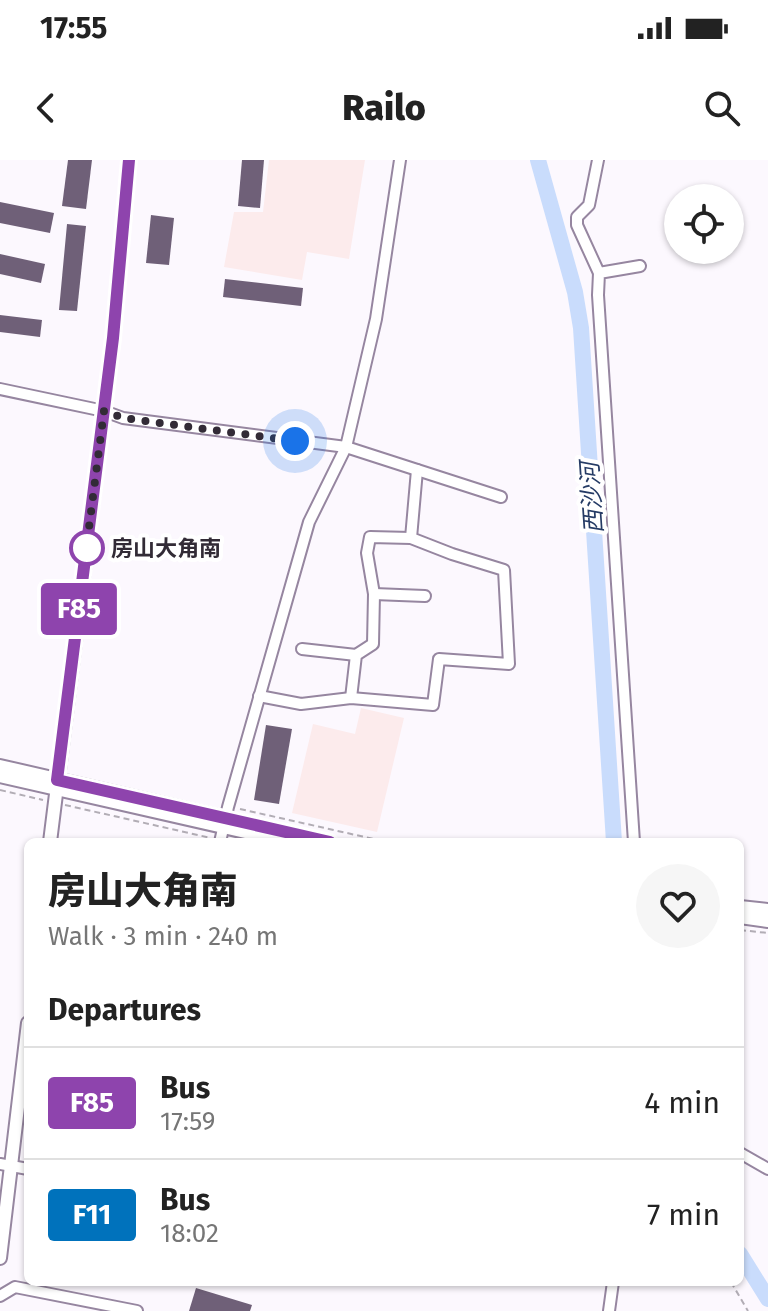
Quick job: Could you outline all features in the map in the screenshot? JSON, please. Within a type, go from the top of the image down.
[{"type":"main road","points":[[50,838],[117,307],[129,160]]},
{"type":"main road","points":[[0,766],[56,790]]},
{"type":"main road","points":[[0,776],[56,790],[309,838]]},
{"type":"main road","points":[[223,822],[276,838]]},
{"type":"main road","points":[[744,907],[768,910]]},
{"type":"main road","points":[[744,918],[768,921]]},
{"type":"main road","points":[[0,1258],[6,1165],[24,1049]]},
{"type":"street","points":[[220,838],[309,522],[346,447],[376,319],[400,160]]},
{"type":"street","points":[[598,160],[589,205],[577,217],[577,225],[599,273],[634,838]]},
{"type":"street","points":[[599,273],[640,266]]},
{"type":"street","points":[[0,389],[104,411],[123,418],[346,447],[501,497]]},
{"type":"street","points":[[411,538],[417,470]]},
{"type":"street","points":[[259,696],[301,704],[351,698],[433,705],[439,659],[509,664],[504,570],[411,538],[370,537],[367,553],[374,594],[373,644],[356,655],[302,649]]},
{"type":"street","points":[[374,594],[425,596]]},
{"type":"street","points":[[351,698],[356,655]]},
{"type":"street","points":[[744,1155],[768,1169]]},
{"type":"street","points":[[609,1311],[612,1286]]},
{"type":"street","points":[[0,1296],[15,1287],[88,1306],[137,1311]]},
{"type":"path","points":[[0,790],[56,790],[210,838]]},
{"type":"path","points":[[744,930],[768,933]]},
{"type":"path","points":[[733,1286],[748,1311]]},
{"type":"shaded area","points":[[269,160],[365,160],[349,259],[307,252],[302,280],[224,267],[234,212],[263,212]]},
{"type":"shaded area","points":[[361,708],[404,718],[377,832],[292,813],[313,724],[355,734]]},
{"type":"building","points":[[68,160],[92,160],[86,209],[62,206]]},
{"type":"building","points":[[242,160],[264,160],[260,208],[238,206]]},
{"type":"building","points":[[0,202],[54,213],[50,233],[0,223]]},
{"type":"building","points":[[151,215],[174,218],[169,265],[146,263]]},
{"type":"building","points":[[67,224],[86,226],[77,311],[59,310]]},
{"type":"building","points":[[0,254],[45,264],[41,283],[0,274]]},
{"type":"building","points":[[225,279],[303,288],[301,306],[223,297]]},
{"type":"building","points":[[0,315],[42,320],[40,337],[0,332]]},
{"type":"building","points":[[266,725],[292,729],[279,804],[254,800]]},
{"type":"building","points":[[196,1288],[252,1305],[250,1311],[189,1311]]},
{"type":"waterway","name":"西沙河","points":[[538,160],[575,292],[581,328],[614,838]]},
{"type":"waterway","name":"西沙河","points":[[744,1260],[768,1299]]},
{"type":"bus line","name":"F85","points":[[129,160],[113,338],[57,780],[312,838]]},
{"type":"place","name":"房山大角南","points":[[87,548]]},
{"type":"route","points":[[87,548],[86,551],[104,411],[123,418],[295,441]]}]
